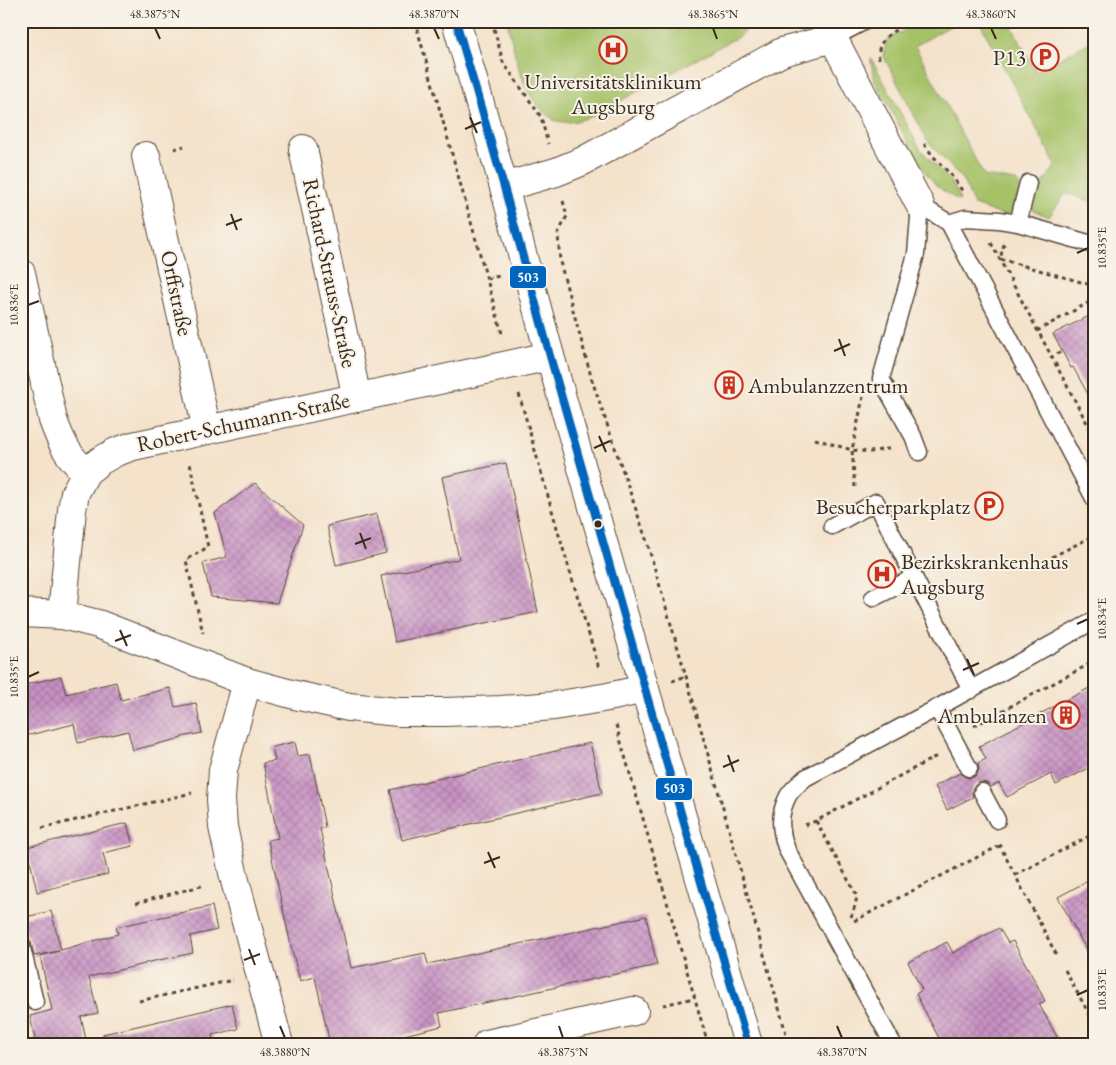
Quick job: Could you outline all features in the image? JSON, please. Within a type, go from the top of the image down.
[{"type":"street","points":[[456,21],[645,689],[748,1044]]},
{"type":"street","points":[[504,186],[556,172],[584,161],[782,52],[829,30],[920,205]]},
{"type":"street","name":"Richard-Strauss-Straße","points":[[303,149],[357,398]]},
{"type":"street","name":"Orffstraße","points":[[146,156],[195,432]]},
{"type":"street","points":[[21,273],[58,436],[76,464],[86,472]]},
{"type":"street","name":"Robert-Schumann-Straße","points":[[62,615],[75,492],[86,472],[116,452],[133,446],[195,432],[550,356]]},
{"type":"street","points":[[21,613],[62,615],[98,624],[246,682],[349,707],[398,712],[501,710],[554,706],[645,689]]},
{"type":"street","points":[[246,682],[223,770],[221,786],[223,827],[234,877],[279,1044]]},
{"type":"street","points":[[487,1044],[634,1011]]},
{"type":"lane","points":[[829,30],[866,21]]},
{"type":"lane","points":[[1014,223],[1028,184]]},
{"type":"lane","points":[[919,452],[913,436],[882,379],[916,254],[920,205],[949,223],[1095,500]]},
{"type":"lane","points":[[949,223],[965,218],[999,220],[1095,246]]},
{"type":"lane","points":[[832,526],[876,502],[971,690]]},
{"type":"lane","points":[[873,598],[913,578]]},
{"type":"lane","points":[[892,1044],[787,850],[781,833],[782,813],[789,794],[805,778],[971,690],[1095,620]]},
{"type":"lane","points":[[937,708],[969,768]]},
{"type":"lane","points":[[982,792],[997,820]]},
{"type":"lane","points":[[21,944],[35,1002]]},
{"type":"path","points":[[415,21],[559,535],[608,697],[708,1044]]},
{"type":"path","points":[[492,21],[503,62],[541,117],[567,216],[558,234],[560,262],[589,371],[647,542],[789,1044]]},
{"type":"path","points":[[1014,223],[1000,259],[1095,286]]},
{"type":"path","points":[[1037,331],[1095,299]]},
{"type":"path","points":[[195,432],[208,547],[186,560],[211,668]]},
{"type":"path","points":[[815,438],[852,450],[870,452],[896,448],[913,436]]},
{"type":"path","points":[[1052,557],[1095,535]]},
{"type":"path","points":[[781,833],[816,821],[1095,661]]},
{"type":"path","points":[[42,828],[221,786]]},
{"type":"path","points":[[849,924],[1016,838],[1006,816],[997,820]]},
{"type":"path","points":[[1015,875],[1095,833]]},
{"type":"path","points":[[1000,846],[1057,956]]},
{"type":"path","points":[[136,903],[234,877]]},
{"type":"path","points":[[1065,970],[1095,1025]]},
{"type":"path","points":[[139,1000],[260,974]]},
{"type":"green space","name":"Universitätsklinikum Augsburg","points":[[507,21],[752,21],[741,35],[591,117],[566,122],[552,119],[531,96],[520,72]]},
{"type":"green space","points":[[921,21],[959,21],[915,46],[984,176],[1016,181],[1020,186],[1020,190],[1008,215],[999,214],[974,205],[961,178],[927,140],[883,55],[887,40]]},
{"type":"green space","points":[[979,21],[1009,21],[1036,72],[1095,39],[1095,203],[1066,193],[1049,217],[1031,208],[1040,185],[1042,185],[1056,165]]},
{"type":"green space","points":[[871,58],[920,149],[950,181],[960,201],[937,186],[922,168],[875,81]]},
{"type":"building","points":[[1095,313],[1095,407],[1053,334]]},
{"type":"building","points":[[506,463],[538,612],[395,642],[381,576],[459,559],[442,477]]},
{"type":"building","points":[[255,483],[303,525],[277,603],[211,597],[203,563],[227,557],[215,513]]},
{"type":"building","points":[[377,514],[386,553],[336,565],[327,526]]},
{"type":"building","points":[[61,676],[66,694],[116,682],[121,700],[170,688],[175,707],[196,703],[202,733],[133,750],[128,731],[78,743],[74,724],[21,737],[21,686]]},
{"type":"building","name":"Ambulanzen","points":[[1095,685],[1095,765],[1056,785],[1051,774],[1007,797],[999,783],[991,787],[987,783],[978,783],[973,787],[973,797],[947,810],[935,786],[960,773],[968,778],[974,777],[979,769],[978,763],[986,759],[979,746]]},
{"type":"building","points":[[295,742],[298,756],[310,754],[325,827],[320,829],[351,968],[425,953],[428,964],[646,916],[657,965],[439,1013],[442,1026],[366,1044],[330,1044],[315,977],[300,981],[268,840],[278,838],[263,763],[275,761],[272,747]]},
{"type":"building","points":[[590,743],[602,793],[402,840],[390,790]]},
{"type":"building","points":[[127,823],[133,846],[103,853],[108,874],[37,892],[27,847]]},
{"type":"building","points":[[1095,877],[1095,966],[1058,897]]},
{"type":"building","points":[[212,906],[217,930],[190,936],[193,953],[89,977],[98,1013],[81,1017],[87,1044],[36,1044],[30,1016],[52,1010],[40,956],[59,951],[34,956],[22,918],[51,911],[61,950],[118,934],[116,927]]},
{"type":"building","points":[[999,928],[1008,943],[1013,941],[1037,985],[1045,1001],[1039,1004],[1061,1044],[942,1044],[916,994],[922,990],[908,962],[947,942],[953,953]]},
{"type":"building","points":[[232,1004],[238,1029],[212,1035],[214,1044],[104,1044],[103,1034]]},
{"type":"transit line","name":"503","points":[[456,21],[645,689],[748,1044]]},
{"type":"place","name":"Universitätsklinikum Augsburg","points":[[613,50]]},
{"type":"place","name":"P13","points":[[1045,57]]},
{"type":"place","name":"Ambulanzzentrum","points":[[729,385]]},
{"type":"place","name":"Besucherparkplatz","points":[[989,506]]},
{"type":"place","name":"Bezirkskrankenhaus Augsburg","points":[[882,574]]},
{"type":"place","name":"Ambulanzen","points":[[1066,715]]}]
